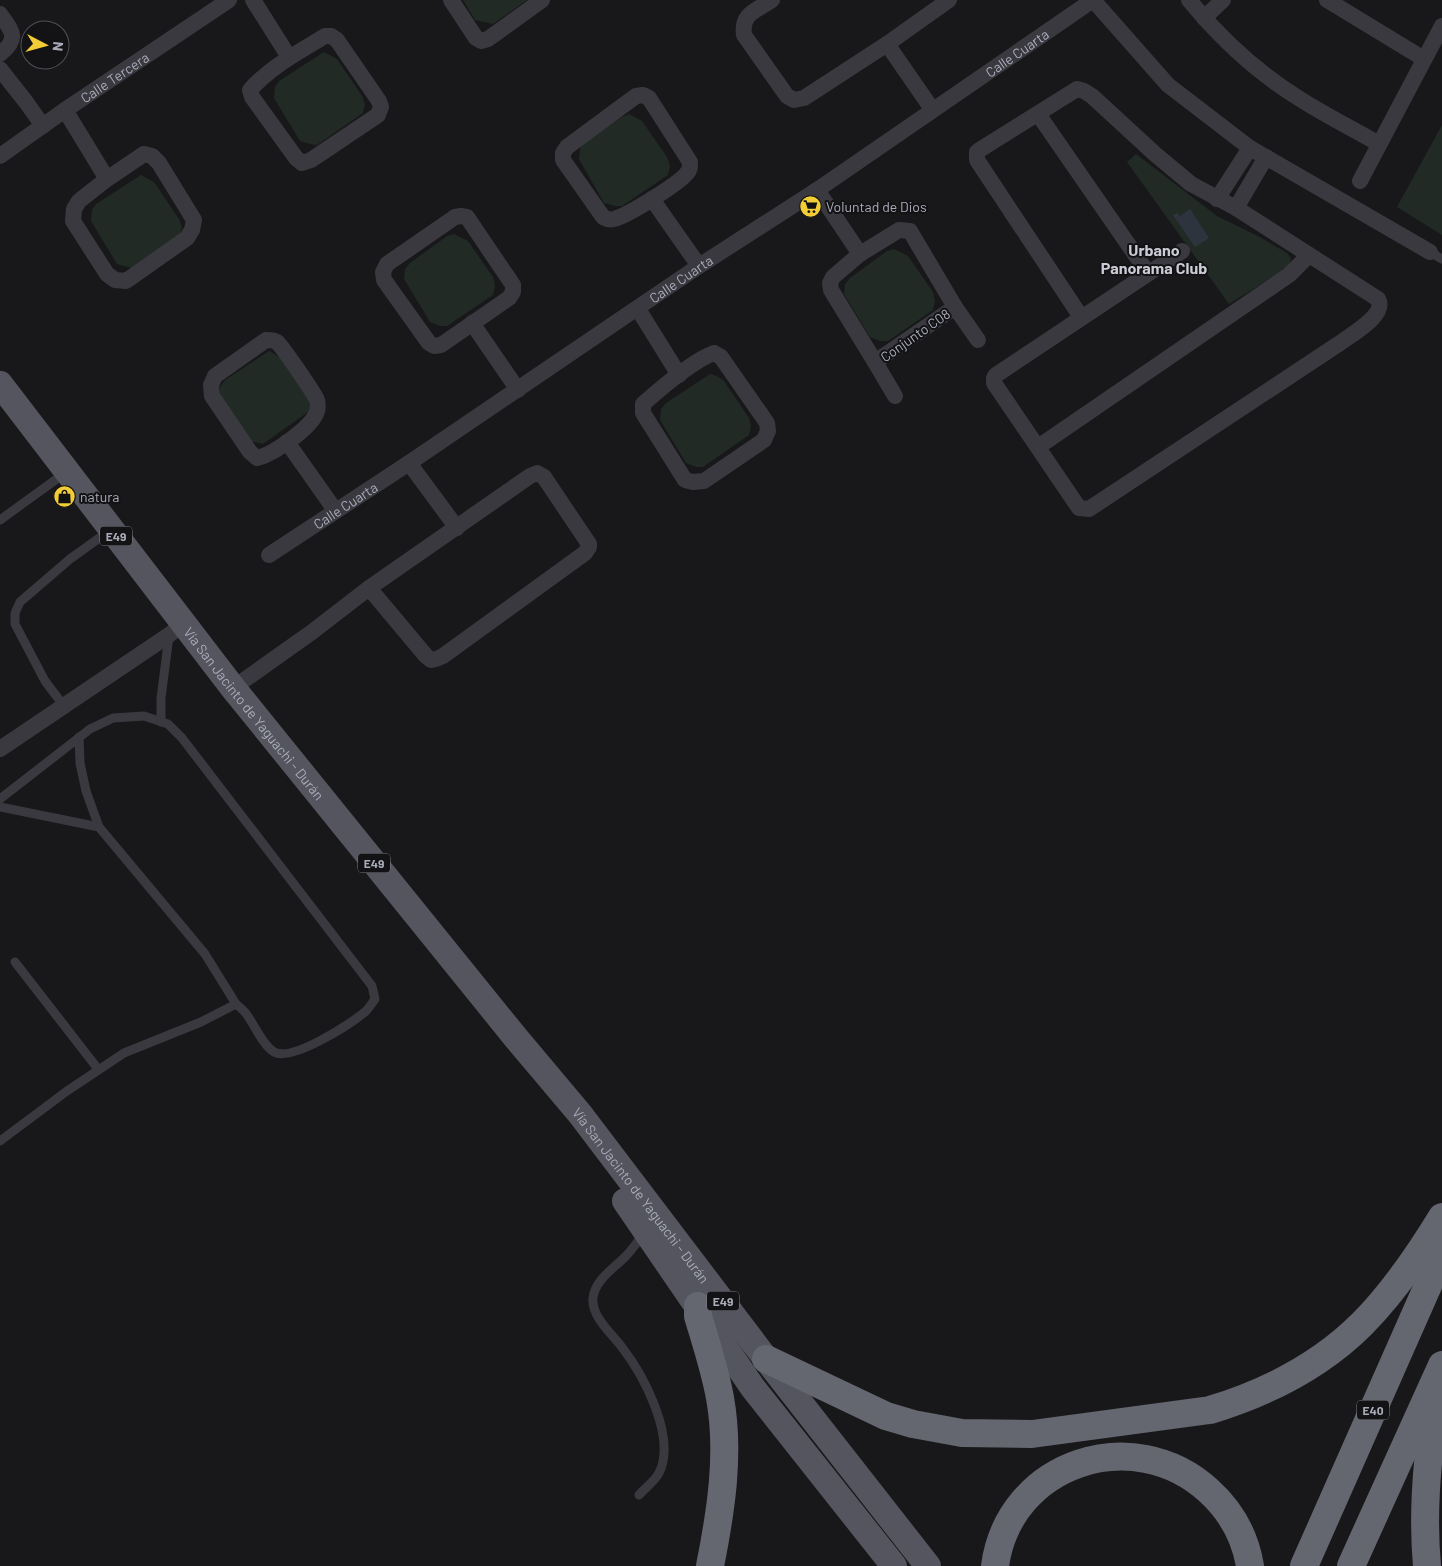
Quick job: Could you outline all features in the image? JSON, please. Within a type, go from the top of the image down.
[{"type":"highway","points":[[766,1359],[886,1416],[913,1424],[962,1433],[1032,1434],[1210,1410],[1267,1390],[1331,1351],[1362,1324],[1379,1304],[1428,1240],[1442,1218]]},
{"type":"highway","name":"E40","points":[[1304,1566],[1442,1254]]},
{"type":"highway","points":[[698,1306],[698,1316],[720,1397],[724,1432],[724,1473],[710,1566]]},
{"type":"highway","points":[[1351,1566],[1442,1365]]},
{"type":"highway","points":[[1427,1566],[1425,1513],[1428,1460],[1442,1377]]},
{"type":"highway","points":[[995,1566],[1005,1531],[1017,1510],[1031,1493],[1063,1469],[1088,1461],[1117,1456],[1164,1463],[1181,1470],[1206,1488],[1223,1504],[1236,1522],[1244,1539],[1250,1566]]},
{"type":"main road","name":"Vía San Jacinto de Yaguachi - Durán","points":[[0,384],[111,530],[176,630],[233,688],[516,1038],[580,1114],[766,1359],[928,1566]]},
{"type":"main road","name":"Vía San Jacinto de Yaguachi - Durán","points":[[516,1038],[753,1388],[894,1566]]},
{"type":"street","name":"Calle Tercera","points":[[0,156],[207,6],[229,0]]},
{"type":"street","points":[[253,0],[289,57]]},
{"type":"street","points":[[450,0],[476,38],[481,41],[488,39],[542,0]]},
{"type":"street","points":[[772,0],[746,17],[743,24],[744,35],[786,96],[794,100],[804,98],[950,0]]},
{"type":"street","points":[[1093,0],[1168,84],[1250,148],[1436,255]]},
{"type":"street","name":"Calle Cuarta","points":[[269,554],[409,464],[699,266],[816,190],[1093,0]]},
{"type":"street","points":[[1189,0],[1204,18],[1254,66],[1292,93],[1379,144]]},
{"type":"street","points":[[1204,18],[1223,0]]},
{"type":"street","points":[[1327,0],[1424,60]]},
{"type":"street","points":[[0,14],[12,30],[12,38],[10,46],[0,54]]},
{"type":"street","points":[[1360,181],[1442,26]]},
{"type":"street","points":[[325,36],[331,36],[337,40],[374,93],[380,107],[378,114],[311,160],[302,163],[296,158],[274,128],[252,97],[250,90],[289,57],[325,36]]},
{"type":"street","points":[[887,44],[932,109]]},
{"type":"street","points":[[0,69],[43,126]]},
{"type":"street","points":[[1081,317],[977,160],[977,152],[1077,89],[1084,91],[1191,184],[1236,208],[1378,299],[1380,308],[1374,317],[1340,343],[1089,509],[1079,508],[994,383],[994,378],[1081,317],[1182,251]]},
{"type":"street","points":[[643,95],[649,98],[690,162],[690,169],[686,175],[652,199],[609,220],[603,217],[563,160],[563,153],[567,147],[636,96],[643,95]]},
{"type":"street","points":[[65,110],[107,179]]},
{"type":"street","points":[[1038,114],[1148,273]]},
{"type":"street","points":[[1217,199],[1250,148]]},
{"type":"street","points":[[144,154],[152,156],[159,163],[194,220],[192,230],[187,238],[126,281],[115,280],[107,274],[73,221],[74,209],[79,201],[107,179],[144,154]]},
{"type":"street","points":[[1236,208],[1266,157]]},
{"type":"street","points":[[816,190],[860,254]]},
{"type":"street","points":[[652,199],[699,266]]},
{"type":"street","points":[[461,216],[467,217],[513,285],[513,292],[509,298],[472,323],[440,345],[434,346],[429,343],[384,280],[383,272],[387,264],[455,218],[461,216]]},
{"type":"street","name":"Conjunto C08","points":[[895,396],[831,290],[830,283],[833,277],[860,254],[899,230],[910,231],[955,307],[978,340]]},
{"type":"street","points":[[1038,447],[1289,275],[1309,255]]},
{"type":"street","name":"Conjunto C08","points":[[875,362],[955,307]]},
{"type":"street","points":[[638,308],[679,375]]},
{"type":"street","points":[[472,323],[518,390]]},
{"type":"street","points":[[266,340],[275,341],[283,349],[317,400],[317,412],[312,422],[287,442],[264,457],[257,458],[250,452],[212,396],[211,385],[215,376],[266,340]]},
{"type":"street","points":[[714,353],[721,357],[767,424],[768,431],[764,440],[704,480],[693,482],[684,480],[643,413],[643,404],[679,375],[706,356],[714,353]]},
{"type":"street","points":[[287,442],[335,510]]},
{"type":"street","points":[[409,464],[456,528]]},
{"type":"street","points":[[233,688],[312,632],[369,588],[537,473],[544,477],[587,540],[589,547],[585,553],[443,656],[431,660],[369,588]]},
{"type":"street","points":[[0,749],[176,630]]},
{"type":"lane","points":[[0,520],[67,472]]},
{"type":"lane","points":[[64,706],[45,681],[15,624],[15,613],[20,602],[70,559],[111,530]]},
{"type":"lane","points":[[161,722],[161,698],[176,630]]},
{"type":"lane","points":[[0,799],[90,728],[113,718],[144,716],[168,724],[182,738],[372,986],[374,998],[367,1010],[319,1042],[287,1054],[277,1053],[272,1050],[248,1016],[236,1004],[205,954],[100,827],[86,791],[80,763],[79,737]]},
{"type":"lane","points":[[0,807],[100,827]]},
{"type":"lane","points":[[15,962],[98,1069]]},
{"type":"lane","points":[[0,1141],[98,1069],[124,1053],[201,1022],[236,1004]]},
{"type":"lane","points":[[638,1495],[659,1473],[663,1447],[660,1420],[651,1394],[623,1349],[596,1312],[593,1300],[596,1286],[626,1256],[646,1231]]},
{"type":"shaded area","points":[[463,0],[527,0],[493,24],[475,20]]},
{"type":"shaded area","points":[[324,52],[337,59],[362,96],[365,104],[363,113],[317,145],[300,141],[274,98],[275,87],[279,81]]},
{"type":"shaded area","points":[[629,114],[642,121],[667,157],[670,166],[668,175],[622,206],[615,206],[604,203],[579,159],[580,149],[584,143]]},
{"type":"shaded area","points":[[1442,125],[1442,235],[1397,207]]},
{"type":"shaded area","points":[[1136,154],[1217,216],[1287,253],[1291,258],[1287,268],[1229,304],[1127,162]]},
{"type":"shaded area","points":[[141,175],[154,182],[179,219],[182,227],[180,236],[134,268],[117,264],[91,221],[92,210],[96,204]]},
{"type":"shaded area","points":[[1190,209],[1209,238],[1195,247],[1173,215],[1177,213],[1180,216]]},
{"type":"shaded area","points":[[454,234],[468,241],[493,277],[495,286],[493,295],[447,326],[440,326],[430,322],[404,279],[405,269],[410,263],[447,236]]},
{"type":"shaded area","points":[[894,249],[908,256],[933,292],[935,301],[933,310],[888,341],[880,341],[870,337],[844,294],[845,284],[850,278],[887,251]]},
{"type":"shaded area","points":[[269,351],[283,359],[311,404],[308,412],[263,444],[245,440],[219,397],[220,387],[225,380]]},
{"type":"shaded area","points":[[710,374],[724,381],[749,418],[751,426],[749,435],[703,467],[696,467],[686,463],[660,420],[661,409],[666,403]]},
{"type":"place","name":"Voluntad de Dios","points":[[810,206]]},
{"type":"place","name":"natura","points":[[64,496]]},
{"type":"district","name":"Urbano Panorama Club","points":[[1154,258]]}]
